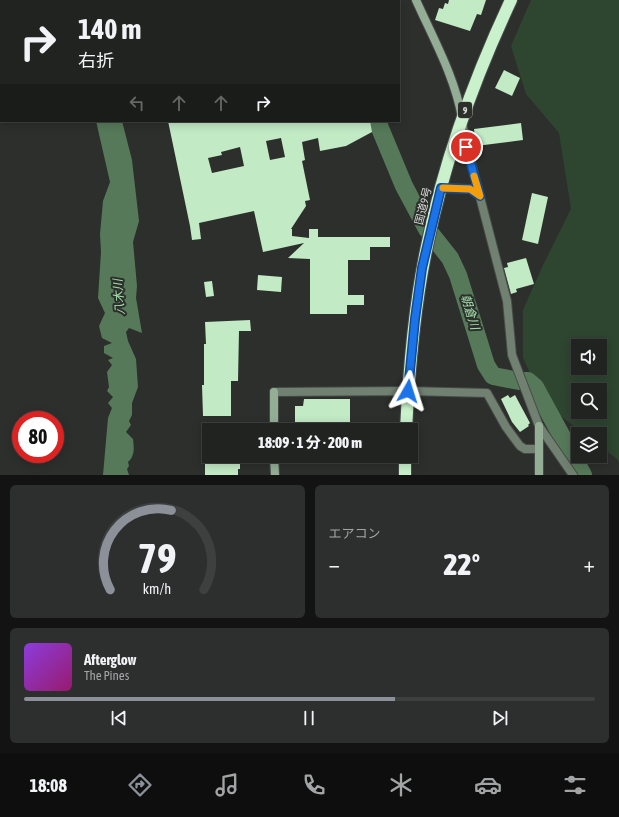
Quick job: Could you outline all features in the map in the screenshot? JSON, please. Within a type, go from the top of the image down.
[{"type":"highway","name":"国道9号","points":[[406,423],[415,319],[427,245],[432,224],[441,188],[462,119],[484,60],[511,0]]},
{"type":"highway","points":[[405,463],[405,475]]},
{"type":"street","points":[[416,0],[450,75],[458,100],[466,147],[507,301],[512,355],[539,426],[573,475]]},
{"type":"street","points":[[441,188],[470,189],[480,196]]},
{"type":"street","points":[[274,423],[274,392],[408,391],[487,393],[506,427],[520,446],[525,449],[539,449]]},
{"type":"street","points":[[539,426],[539,475]]},
{"type":"street","points":[[274,463],[275,475]]},
{"type":"shaded area","points":[[531,0],[619,0],[619,463],[617,459],[607,451],[607,427],[575,427],[544,403],[523,358],[523,310],[543,265],[571,209],[559,133],[526,94],[511,46]]},
{"type":"water","name":"八木川","points":[[96,122],[122,122],[132,160],[139,221],[133,242],[137,286],[136,298],[142,333],[129,328],[126,332],[128,341],[136,359],[138,387],[132,403],[132,415],[129,421],[131,425],[126,432],[133,439],[134,445],[133,454],[128,462],[129,466],[127,469],[129,475],[103,475],[108,418],[112,408],[108,403],[113,397],[107,391],[109,387],[107,372],[112,365],[108,360],[113,358],[104,353],[104,346],[112,343],[102,338],[99,326],[105,313],[98,298],[101,252],[100,234],[103,201],[110,182]]},
{"type":"building","points":[[449,0],[486,0],[481,15],[477,14],[470,31],[435,20],[439,8],[443,9],[445,3],[448,4]]},
{"type":"building","points":[[504,70],[520,78],[512,96],[495,88]]},
{"type":"building","points":[[168,122],[370,122],[372,132],[346,146],[320,151],[318,138],[302,142],[305,160],[302,161],[310,200],[305,201],[306,206],[291,229],[292,236],[309,238],[309,229],[318,229],[318,237],[390,237],[390,247],[370,247],[370,260],[348,260],[348,295],[364,295],[364,305],[347,305],[347,314],[310,314],[310,259],[288,258],[304,243],[263,252],[254,211],[199,223],[201,239],[192,240]],"holes":[[[281,138],[285,157],[270,160],[266,141]],[[240,147],[244,166],[212,173],[208,158],[222,155],[221,152]]]},
{"type":"building","points":[[521,123],[523,140],[476,146],[474,129]]},
{"type":"building","points":[[532,193],[548,197],[538,244],[522,240]]},
{"type":"building","points":[[526,258],[534,284],[516,289],[517,292],[511,294],[504,268],[508,267],[507,263]]},
{"type":"building","points":[[258,275],[282,277],[281,292],[257,290]]},
{"type":"building","points":[[212,281],[214,296],[206,297],[204,282]]},
{"type":"building","points":[[250,320],[251,331],[239,331],[238,381],[231,381],[231,416],[203,416],[202,385],[204,385],[204,344],[206,344],[205,322]]},
{"type":"building","points":[[508,395],[510,398],[515,395],[530,423],[528,425],[529,426],[520,432],[512,422],[501,399]]},
{"type":"building","points":[[304,399],[350,399],[350,423],[295,423],[295,406],[303,406]]},
{"type":"building","points":[[205,463],[240,463],[238,475],[205,475]]},
{"type":"waterway","name":"朝倉川","points":[[377,122],[404,186],[427,229],[450,258],[458,275],[486,365],[493,376],[519,381],[528,381],[535,387],[583,475]]},
{"type":"slow traffic","points":[[443,188],[470,189],[480,196],[474,176]]},
{"type":"route","points":[[408,391],[422,268],[441,188],[470,189],[480,196],[466,147]]}]
